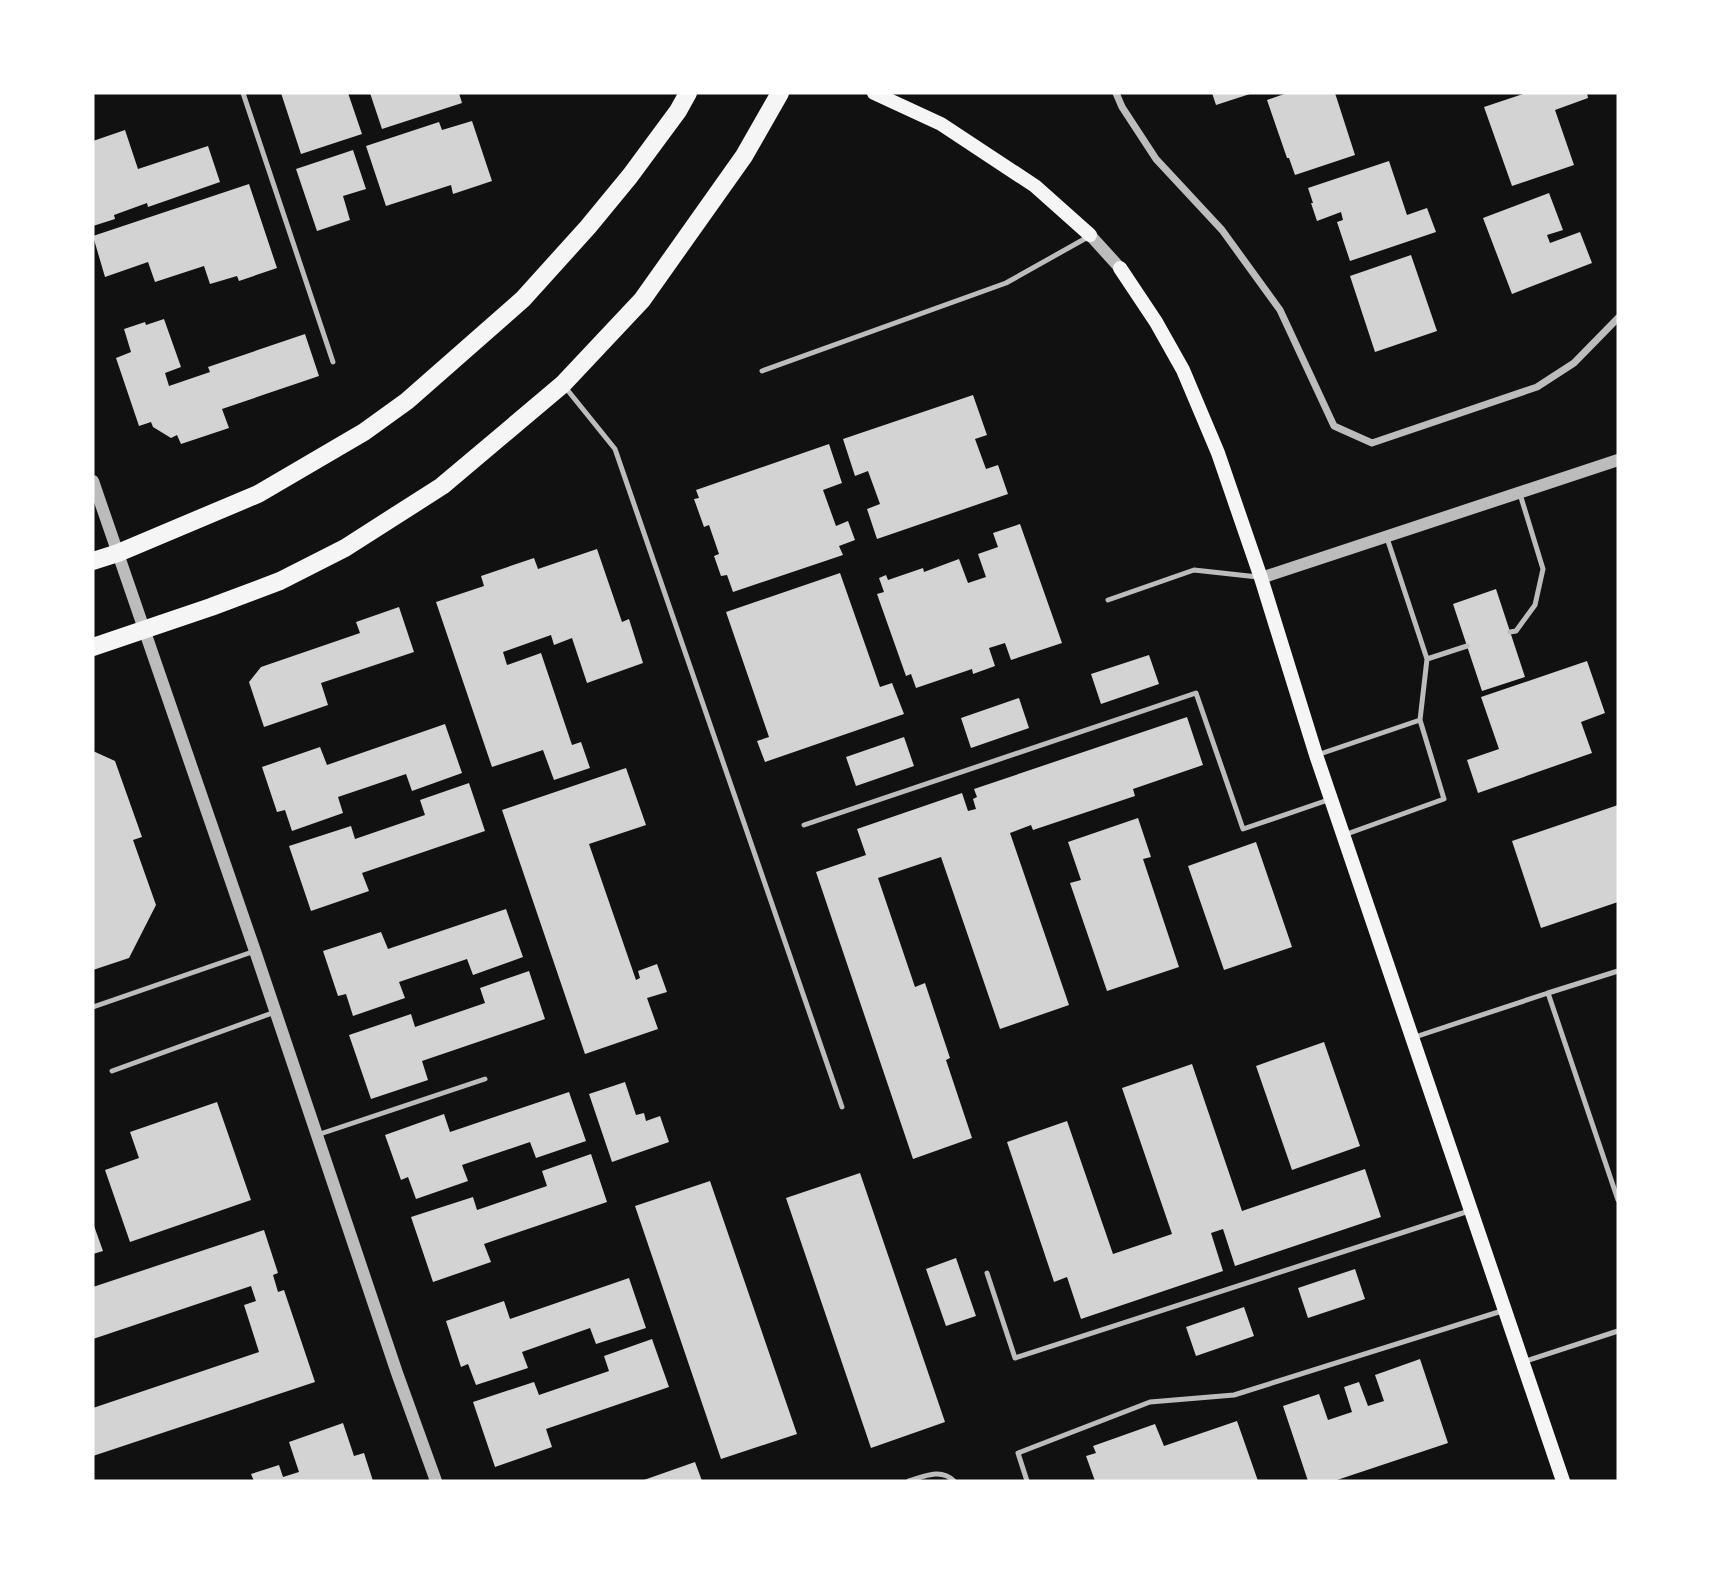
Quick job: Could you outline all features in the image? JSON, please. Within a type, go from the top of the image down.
[{"type":"main road","points":[[93,561],[258,494],[364,432],[407,401],[523,299],[630,176],[678,111],[688,93]]},
{"type":"main road","points":[[93,647],[280,581],[345,548],[442,486],[563,384],[642,300],[744,156],[780,93]]},
{"type":"main road","points":[[874,93],[941,124],[1035,186],[1090,235]]},
{"type":"main road","points":[[1120,268],[1156,322],[1183,370],[1218,453],[1261,578],[1316,755],[1563,1481]]},
{"type":"street","points":[[1116,93],[1122,107],[1156,159],[1222,230],[1280,310],[1334,425],[1372,443],[1537,387],[1574,363],[1618,318]]},
{"type":"street","points":[[1090,235],[1120,268]]},
{"type":"street","points":[[1261,578],[1618,460]]},
{"type":"street","points":[[93,481],[436,1481]]},
{"type":"lane","points":[[243,93],[332,362]]},
{"type":"lane","points":[[762,371],[1006,283],[1090,235]]},
{"type":"lane","points":[[563,384],[615,449],[842,1107]]},
{"type":"lane","points":[[1510,632],[1516,631],[1535,605],[1543,569],[1520,494]]},
{"type":"lane","points":[[1344,835],[1444,799],[1420,720],[1427,659],[1387,538]]},
{"type":"lane","points":[[1108,600],[1194,570],[1261,578]]},
{"type":"lane","points":[[1427,659],[1467,646]]},
{"type":"lane","points":[[804,825],[1196,693],[1243,829],[1331,799]]},
{"type":"lane","points":[[1316,755],[1420,720]]},
{"type":"lane","points":[[93,1006],[255,951]]},
{"type":"lane","points":[[1412,1038],[1618,971]]},
{"type":"lane","points":[[1548,993],[1618,1200]]},
{"type":"lane","points":[[112,1071],[275,1012]]},
{"type":"lane","points":[[317,1135],[485,1079]]},
{"type":"lane","points":[[987,1273],[1014,1358],[1472,1210]]},
{"type":"lane","points":[[1027,1481],[1018,1453],[1150,1402],[1234,1395],[1504,1310]]},
{"type":"lane","points":[[1523,1362],[1618,1331]]},
{"type":"lane","points":[[909,1481],[934,1473],[948,1475],[954,1481]]},
{"type":"building","points":[[281,93],[348,93],[362,134],[301,154]]},
{"type":"building","points":[[370,93],[459,93],[462,103],[382,129]]},
{"type":"building","points":[[1212,93],[1253,93],[1216,105]]},
{"type":"building","points":[[1287,93],[1335,93],[1355,155],[1295,175],[1267,100]]},
{"type":"building","points":[[1526,93],[1587,93],[1588,98],[1555,110],[1574,165],[1512,186],[1484,107]]},
{"type":"building","points":[[472,121],[492,181],[453,194],[451,185],[386,206],[366,146],[439,122],[442,130]]},
{"type":"building","points":[[125,130],[138,169],[208,146],[220,182],[148,207],[147,203],[114,215],[115,219],[93,226],[93,141]]},
{"type":"building","points":[[353,150],[366,189],[343,196],[350,220],[317,231],[296,169]]},
{"type":"building","points":[[1389,161],[1407,215],[1427,208],[1436,232],[1350,261],[1337,222],[1343,220],[1341,212],[1317,221],[1308,188]]},
{"type":"building","points":[[249,184],[277,268],[239,281],[237,276],[210,284],[204,266],[155,282],[148,262],[105,277],[93,236]]},
{"type":"building","points":[[1549,193],[1563,230],[1547,235],[1550,243],[1580,232],[1592,263],[1512,294],[1483,218]]},
{"type":"building","points":[[1411,255],[1437,331],[1375,352],[1350,276]]},
{"type":"building","points":[[164,319],[181,367],[165,373],[169,386],[210,372],[208,367],[305,334],[319,376],[222,409],[229,428],[181,444],[177,435],[171,438],[153,427],[151,422],[139,426],[116,358],[131,352],[124,329]]},
{"type":"building","points":[[973,395],[987,435],[975,439],[986,469],[998,465],[1008,494],[877,539],[867,509],[880,504],[868,471],[855,476],[843,439]]},
{"type":"building","points":[[829,444],[842,483],[823,490],[836,526],[848,521],[855,540],[839,546],[843,555],[733,592],[727,575],[721,576],[714,556],[719,554],[709,525],[704,527],[694,499],[699,498],[696,490]]},
{"type":"building","points":[[1020,524],[1062,643],[1011,660],[1005,643],[989,648],[995,666],[973,674],[972,669],[916,688],[911,674],[906,676],[877,594],[884,592],[879,578],[886,575],[888,580],[923,568],[924,572],[959,559],[968,583],[986,577],[978,554],[998,547],[993,533]]},
{"type":"building","points":[[597,549],[622,622],[629,619],[643,663],[587,683],[572,638],[554,645],[551,635],[503,652],[507,665],[541,653],[572,745],[581,742],[590,768],[554,780],[543,750],[492,767],[436,602],[484,586],[481,576],[534,558],[538,569]]},
{"type":"building","points":[[840,573],[880,687],[892,683],[904,714],[765,762],[757,741],[769,737],[726,612]]},
{"type":"building","points":[[1496,589],[1525,677],[1482,691],[1453,604]]},
{"type":"building","points":[[399,607],[414,652],[321,683],[328,705],[264,727],[249,682],[261,667],[360,633],[356,622]]},
{"type":"building","points":[[1149,655],[1159,684],[1101,704],[1091,674]]},
{"type":"building","points":[[1587,661],[1605,713],[1581,722],[1592,753],[1478,793],[1467,760],[1499,749],[1481,697]]},
{"type":"building","points":[[1019,698],[1029,728],[971,748],[961,718]]},
{"type":"building","points":[[1187,717],[1203,765],[1133,789],[1135,796],[1033,830],[1031,825],[1010,833],[1069,1005],[1000,1029],[941,857],[878,878],[915,987],[925,983],[950,1058],[946,1060],[972,1138],[913,1159],[816,872],[866,855],[857,829],[962,793],[968,811],[976,809],[973,799],[977,797],[974,789]]},
{"type":"building","points":[[445,724],[462,773],[412,791],[406,774],[338,797],[343,813],[292,831],[285,810],[277,812],[262,767],[320,747],[327,765]]},
{"type":"building","points":[[904,737],[914,766],[856,786],[846,757]]},
{"type":"building","points":[[93,751],[115,761],[142,837],[133,840],[156,905],[129,958],[93,970]]},
{"type":"building","points":[[626,768],[646,825],[589,844],[636,980],[640,978],[638,971],[657,964],[667,992],[647,998],[658,1029],[585,1054],[502,810]]},
{"type":"building","points":[[469,783],[485,831],[362,873],[369,891],[311,911],[289,846],[351,826],[355,839],[425,815],[420,800]]},
{"type":"building","points":[[1618,805],[1618,902],[1541,928],[1512,841]]},
{"type":"building","points":[[1138,818],[1151,857],[1143,859],[1179,967],[1107,991],[1070,883],[1081,880],[1068,842]]},
{"type":"building","points":[[1256,842],[1292,947],[1224,970],[1188,866]]},
{"type":"building","points":[[506,909],[523,957],[473,975],[467,959],[399,982],[405,998],[353,1016],[346,994],[338,996],[323,951],[381,932],[388,949]]},
{"type":"building","points":[[529,971],[545,1019],[422,1061],[428,1080],[371,1099],[349,1035],[411,1014],[415,1027],[485,1003],[480,988]]},
{"type":"building","points":[[1324,1042],[1360,1146],[1292,1170],[1256,1066]]},
{"type":"building","points":[[1192,1064],[1242,1211],[1365,1169],[1381,1217],[1235,1266],[1223,1229],[1211,1233],[1223,1271],[1081,1319],[1067,1277],[1054,1282],[1007,1142],[1067,1121],[1113,1254],[1172,1234],[1122,1088]]},
{"type":"building","points":[[625,1082],[636,1115],[644,1113],[646,1121],[660,1116],[669,1142],[612,1162],[589,1094]]},
{"type":"building","points":[[569,1092],[586,1141],[536,1158],[530,1142],[462,1165],[468,1181],[416,1199],[408,1177],[401,1180],[385,1135],[444,1114],[450,1132]]},
{"type":"building","points":[[217,1102],[251,1200],[130,1242],[105,1170],[139,1158],[130,1132]]},
{"type":"building","points":[[591,1154],[607,1202],[484,1244],[491,1262],[433,1282],[411,1217],[473,1197],[477,1210],[547,1186],[542,1171]]},
{"type":"building","points":[[860,1173],[945,1422],[871,1448],[786,1198]]},
{"type":"building","points":[[710,1181],[797,1434],[721,1459],[635,1206]]},
{"type":"building","points":[[93,1223],[103,1251],[93,1254]]},
{"type":"building","points":[[264,1230],[278,1273],[273,1275],[278,1292],[284,1290],[315,1382],[93,1456],[93,1408],[259,1352],[244,1305],[256,1301],[251,1286],[93,1339],[93,1287]]},
{"type":"building","points":[[956,1258],[976,1316],[946,1326],[926,1269]]},
{"type":"building","points":[[1355,1269],[1365,1299],[1308,1318],[1298,1288]]},
{"type":"building","points":[[629,1278],[646,1328],[596,1344],[590,1328],[522,1352],[528,1368],[476,1385],[468,1364],[461,1367],[446,1321],[504,1301],[510,1319]]},
{"type":"building","points":[[1244,1307],[1254,1336],[1196,1356],[1186,1327]]},
{"type":"building","points":[[652,1339],[669,1387],[546,1429],[552,1447],[495,1467],[473,1402],[534,1382],[539,1395],[609,1371],[604,1356]]},
{"type":"building","points":[[1420,1359],[1448,1443],[1334,1481],[1308,1481],[1283,1406],[1319,1394],[1328,1420],[1352,1412],[1344,1387],[1359,1382],[1368,1406],[1384,1401],[1375,1375]]},
{"type":"building","points":[[1237,1421],[1258,1481],[1095,1481],[1086,1456],[1096,1453],[1093,1446],[1155,1424],[1164,1446]]},
{"type":"building","points":[[343,1423],[354,1456],[364,1453],[373,1481],[254,1481],[251,1474],[279,1465],[283,1477],[299,1472],[289,1442]]},
{"type":"building","points":[[695,1462],[702,1481],[641,1481]]}]
